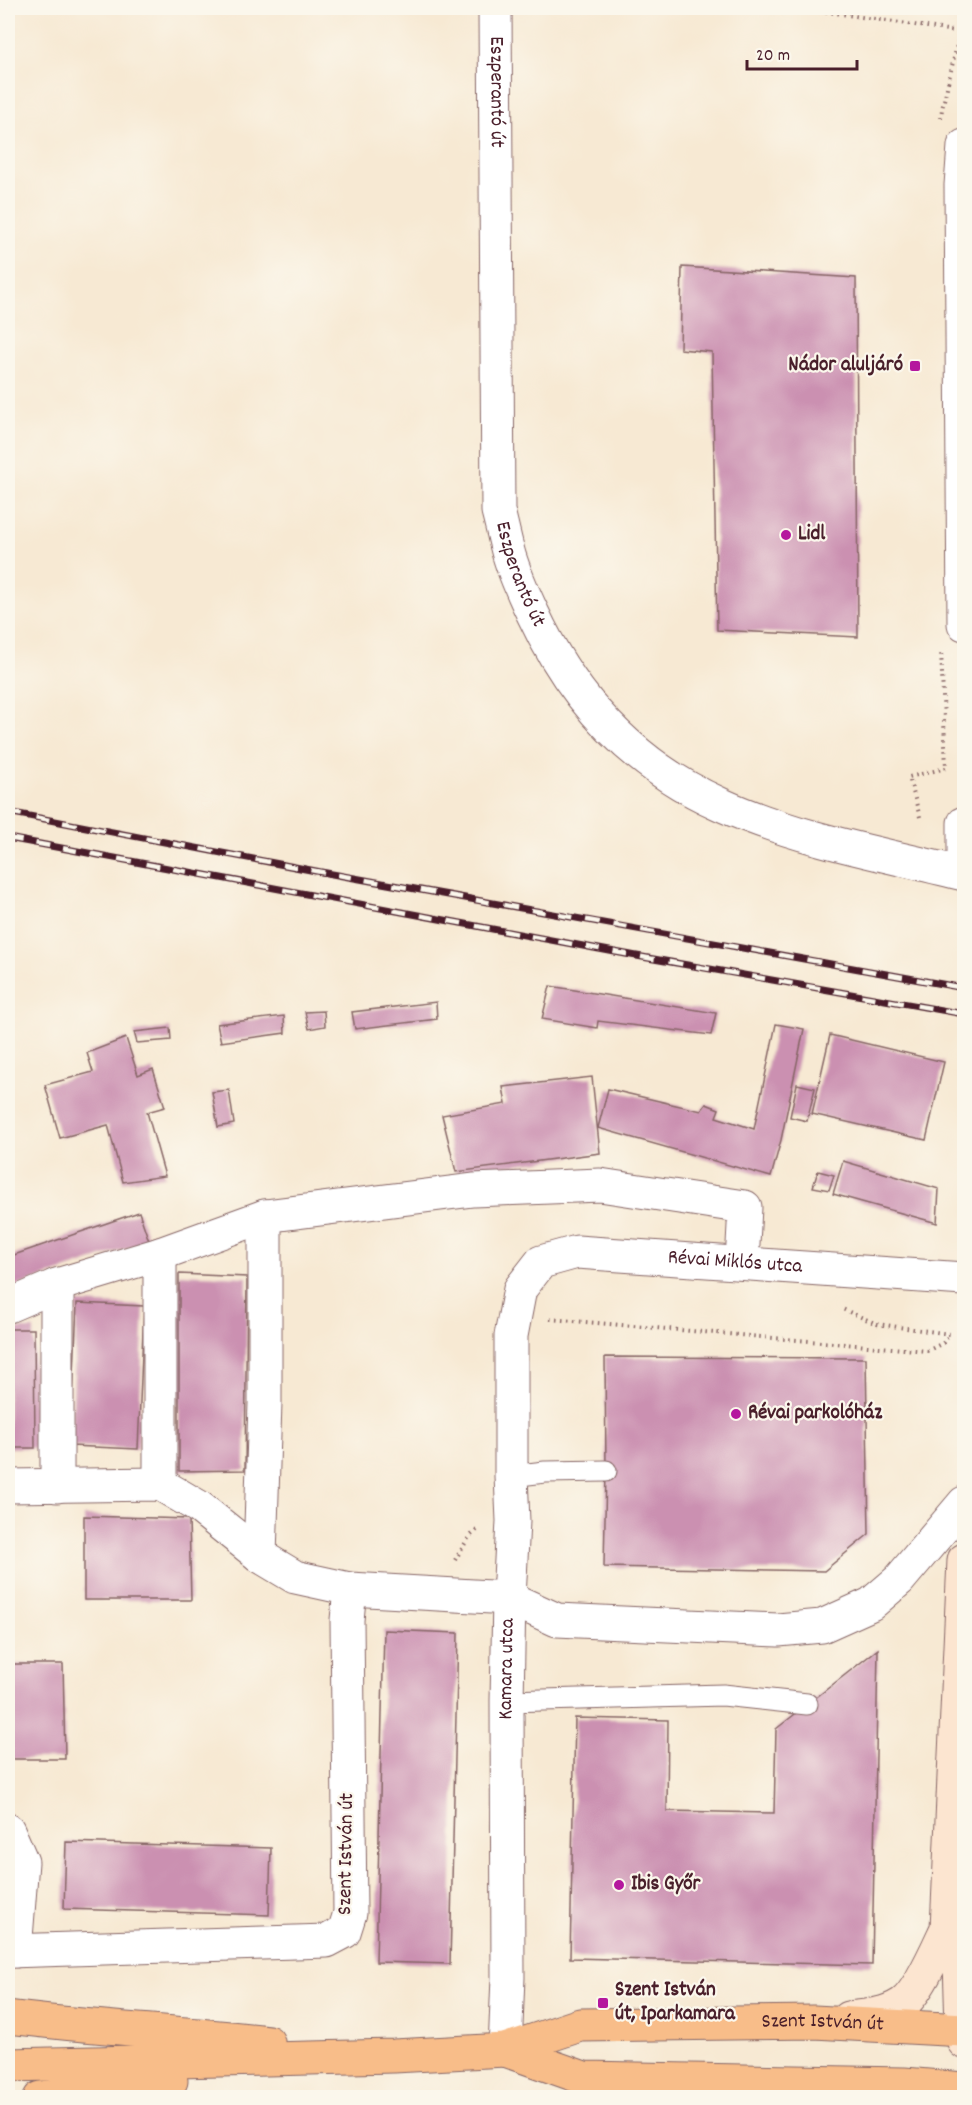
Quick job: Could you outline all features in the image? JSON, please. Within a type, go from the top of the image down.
[{"type":"main road","points":[[8,2018],[72,2025],[194,2033],[394,2056]]},
{"type":"main road","name":"Szent István út","points":[[8,2065],[394,2056],[506,2050],[580,2025],[814,2022],[964,2034]]},
{"type":"main road","name":"Szent István út","points":[[506,2050],[584,2079],[904,2084],[964,2089]]},
{"type":"main road","points":[[40,2097],[394,2056]]},
{"type":"main road","points":[[904,2084],[950,2075],[964,2069]]},
{"type":"street","name":"Eszperantó út","points":[[495,8],[498,511],[509,556],[524,596],[547,644],[569,680],[596,714],[625,744],[685,787],[720,804],[805,835],[964,874]]},
{"type":"street","points":[[964,146],[961,185],[964,624]]},
{"type":"street","points":[[964,823],[964,861]]},
{"type":"street","points":[[8,1306],[57,1285],[160,1254],[265,1216],[473,1190],[600,1185],[745,1207],[742,1263]]},
{"type":"street","points":[[260,1557],[265,1403],[265,1216]]},
{"type":"street","name":"Révai Miklós utca","points":[[520,1289],[541,1262],[577,1252],[964,1279]]},
{"type":"street","points":[[160,1254],[160,1484]]},
{"type":"street","points":[[57,1285],[57,1486]]},
{"type":"street","name":"Kamara utca","points":[[506,2050],[507,1701],[513,1521],[511,1336],[520,1289]]},
{"type":"street","points":[[8,1486],[160,1484],[199,1507],[260,1557],[295,1577],[350,1589],[509,1598],[557,1620],[778,1630],[822,1626],[871,1604],[899,1580],[964,1503]]},
{"type":"street","points":[[964,1560],[947,1928],[960,1960],[964,2034]]},
{"type":"street","name":"Szent István út","points":[[8,1830],[22,1862],[11,1951],[327,1941],[344,1932],[350,1913],[347,1620],[350,1589]]},
{"type":"street","points":[[814,2022],[879,2015],[903,2004],[913,1993],[947,1928]]},
{"type":"lane","points":[[511,1476],[545,1472],[606,1471]]},
{"type":"lane","points":[[507,1701],[723,1695],[807,1704]]},
{"type":"path","points":[[802,8],[960,32]]},
{"type":"path","points":[[921,817],[909,777],[946,768]]},
{"type":"path","points":[[550,1319],[927,1351],[943,1343],[950,1334],[877,1324],[839,1307]]},
{"type":"building","name":"Lidl","points":[[682,267],[856,278],[858,637],[717,630],[712,352],[680,349]]},
{"type":"building","points":[[550,986],[716,1013],[711,1035],[598,1021],[597,1028],[542,1019]]},
{"type":"building","points":[[436,1002],[437,1019],[355,1029],[352,1012]]},
{"type":"building","points":[[324,1011],[325,1026],[309,1029],[305,1012]]},
{"type":"building","points":[[284,1016],[285,1033],[221,1042],[217,1024]]},
{"type":"building","points":[[776,1024],[804,1029],[771,1177],[598,1128],[608,1089],[701,1111],[706,1104],[719,1109],[716,1117],[754,1129]]},
{"type":"building","points":[[170,1028],[171,1040],[137,1043],[134,1032]]},
{"type":"building","points":[[830,1035],[944,1062],[926,1140],[812,1114]]},
{"type":"building","points":[[126,1038],[138,1075],[153,1069],[165,1107],[147,1112],[165,1176],[123,1182],[108,1125],[60,1138],[45,1085],[93,1072],[87,1053]]},
{"type":"building","points":[[592,1077],[600,1153],[456,1172],[442,1115],[506,1104],[503,1087]]},
{"type":"building","points":[[797,1084],[815,1088],[807,1121],[790,1117]]},
{"type":"building","points":[[229,1090],[234,1124],[218,1127],[212,1092]]},
{"type":"building","points":[[843,1161],[939,1189],[937,1223],[833,1194]]},
{"type":"building","points":[[818,1171],[834,1175],[829,1190],[813,1187]]},
{"type":"building","points":[[139,1212],[149,1241],[8,1289],[8,1257]]},
{"type":"building","points":[[179,1274],[247,1277],[245,1470],[179,1471]]},
{"type":"building","points":[[77,1303],[144,1306],[138,1449],[71,1446]]},
{"type":"building","points":[[8,1329],[34,1329],[35,1448],[8,1448]]},
{"type":"building","name":"Révai parkolóház","points":[[605,1357],[866,1358],[869,1534],[824,1571],[604,1567]]},
{"type":"building","points":[[84,1516],[189,1519],[191,1600],[84,1600]]},
{"type":"building","points":[[384,1630],[458,1633],[450,1964],[376,1962]]},
{"type":"building","points":[[878,1649],[872,1965],[570,1958],[575,1718],[668,1720],[667,1811],[774,1813],[776,1729]]},
{"type":"building","points":[[8,1664],[63,1664],[65,1759],[8,1759]]},
{"type":"building","points":[[66,1842],[271,1848],[269,1915],[64,1909]]},
{"type":"railway","points":[[8,812],[321,872],[964,988]]},
{"type":"railway","points":[[8,838],[631,955],[964,1014]]},
{"type":"place","name":"Nádor aluljáró","points":[[915,366]]},
{"type":"place","name":"Lidl","points":[[786,535]]},
{"type":"place","name":"Révai parkolóház","points":[[736,1414]]},
{"type":"place","name":"Ibis Győr","points":[[619,1885]]},
{"type":"place","name":"Szent István út, Iparkamara","points":[[603,2003]]}]
